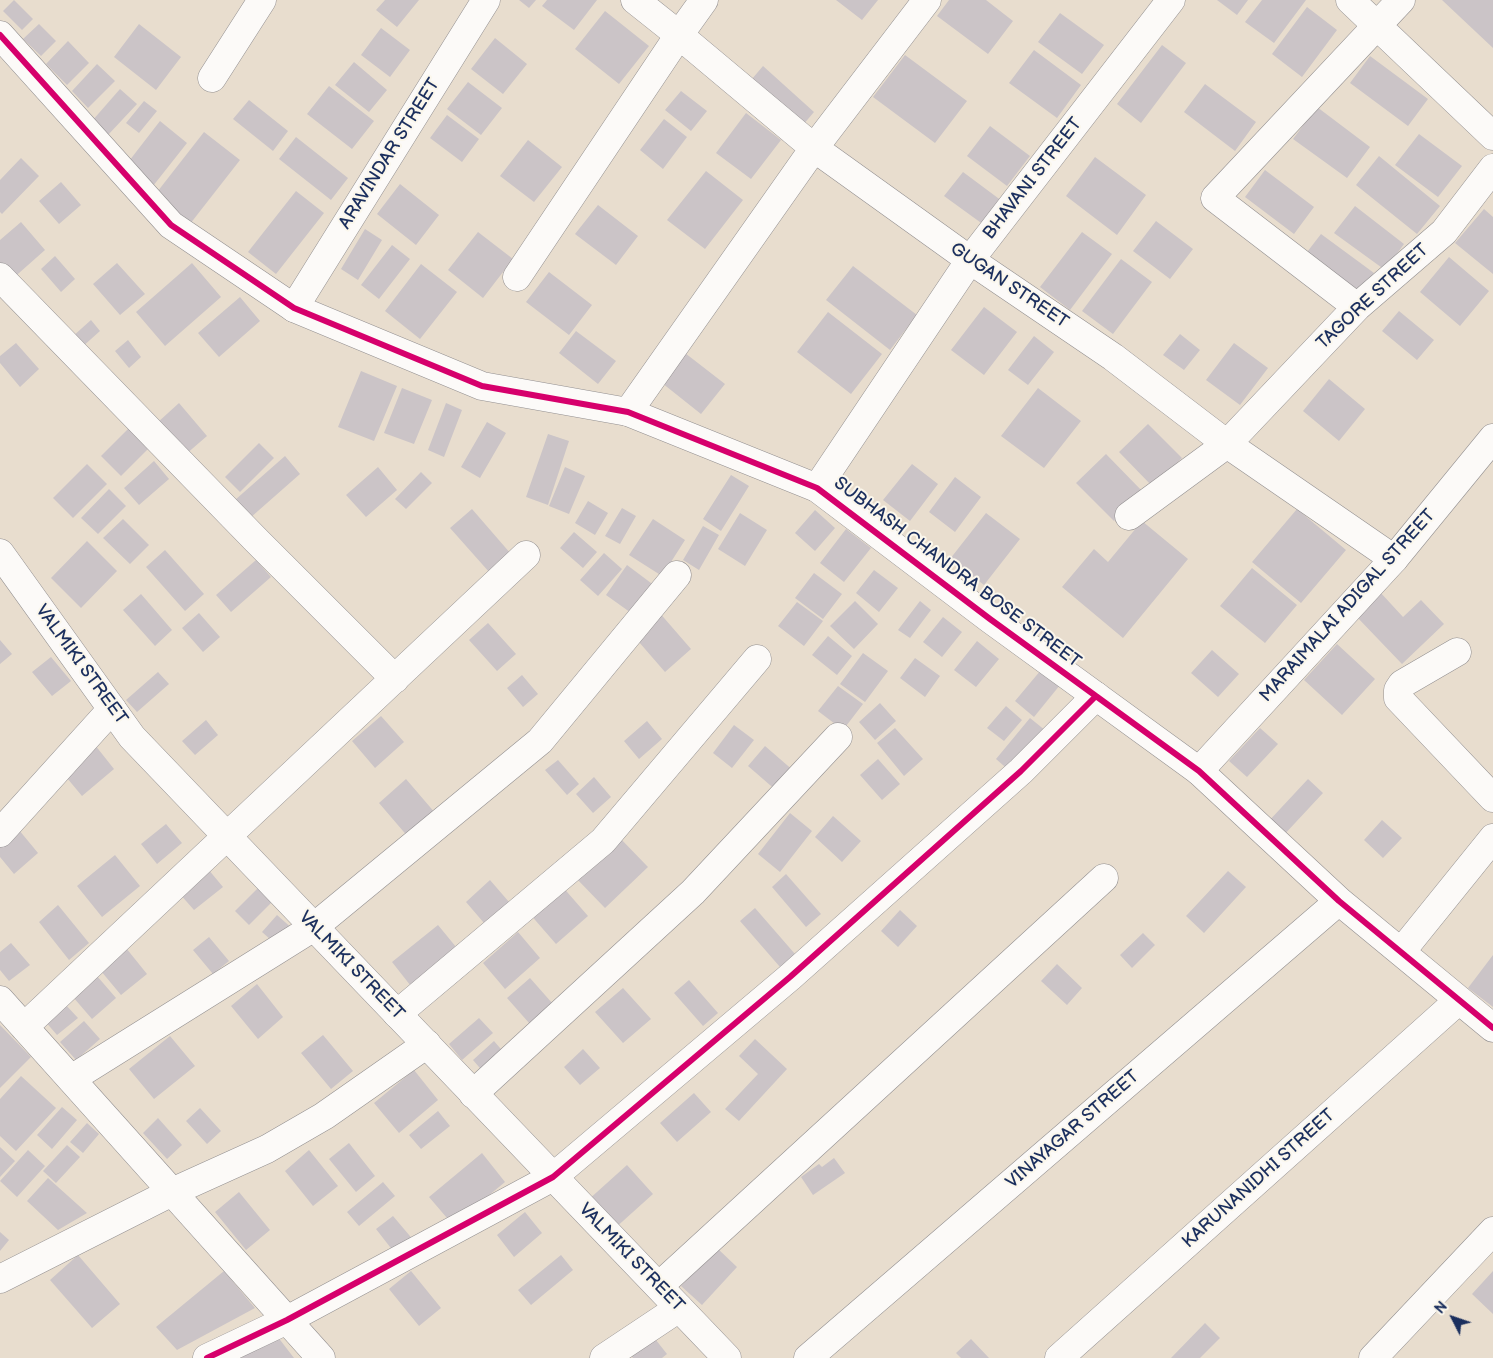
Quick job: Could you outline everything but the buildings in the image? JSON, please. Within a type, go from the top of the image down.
[{"type":"street","points":[[212,78],[262,0]]},
{"type":"street","name":"ARAVINDAR STREET","points":[[294,308],[486,0]]},
{"type":"street","name":"GUGAN STREET","points":[[635,0],[814,148],[970,260],[1114,357],[1227,444],[1394,558]]},
{"type":"street","points":[[517,277],[704,0]]},
{"type":"street","points":[[628,412],[814,148],[927,0]]},
{"type":"street","name":"BHAVANI STREET","points":[[817,488],[970,260],[1171,0]]},
{"type":"street","points":[[1350,0],[1493,136]]},
{"type":"street","points":[[1357,307],[1215,198],[1401,0]]},
{"type":"street","name":"SUBHASH CHANDRA BOSE STREET","points":[[0,35],[171,225],[294,308],[482,386],[628,412],[817,488],[990,619],[1198,771],[1339,901],[1493,1028]]},
{"type":"street","name":"TAGORE STREET","points":[[1129,516],[1227,444],[1357,307],[1444,232],[1493,168]]},
{"type":"street","points":[[0,277],[256,540],[395,679]]},
{"type":"street","name":"MARAIMALAI ADIGAL STREET","points":[[1198,771],[1394,558],[1493,438]]},
{"type":"street","name":"VALMIKI STREET","points":[[0,553],[132,737],[727,1358]]},
{"type":"street","points":[[24,1027],[526,555]]},
{"type":"street","points":[[70,1079],[314,927],[540,742],[678,575]]},
{"type":"street","points":[[1457,652],[1402,684],[1398,690],[1398,698],[1493,798]]},
{"type":"street","points":[[398,1014],[603,841],[757,659]]},
{"type":"street","points":[[207,1358],[287,1320],[553,1177],[790,978],[1021,771],[1096,696]]},
{"type":"street","points":[[0,833],[112,709]]},
{"type":"street","points":[[473,1094],[693,892],[838,737]]},
{"type":"street","points":[[1401,952],[1493,838]]},
{"type":"street","points":[[659,1286],[1104,878]]},
{"type":"street","name":"VINAYAGAR STREET","points":[[808,1358],[1339,901]]},
{"type":"street","points":[[0,1000],[322,1358]]},
{"type":"street","name":"KARUNANIDHI STREET","points":[[1059,1358],[1459,1000]]},
{"type":"street","points":[[0,1279],[172,1192],[267,1149],[324,1116],[427,1044]]},
{"type":"street","points":[[1373,1358],[1493,1231]]},
{"type":"street","points":[[604,1358],[679,1308]]},
{"type":"cycle path","points":[[0,35],[171,225],[294,308],[482,386],[628,412],[817,488],[990,619],[1199,771],[1339,901],[1493,1028]]},
{"type":"cycle path","points":[[207,1358],[287,1320],[553,1177],[790,977],[1021,771],[1096,696]]}]
